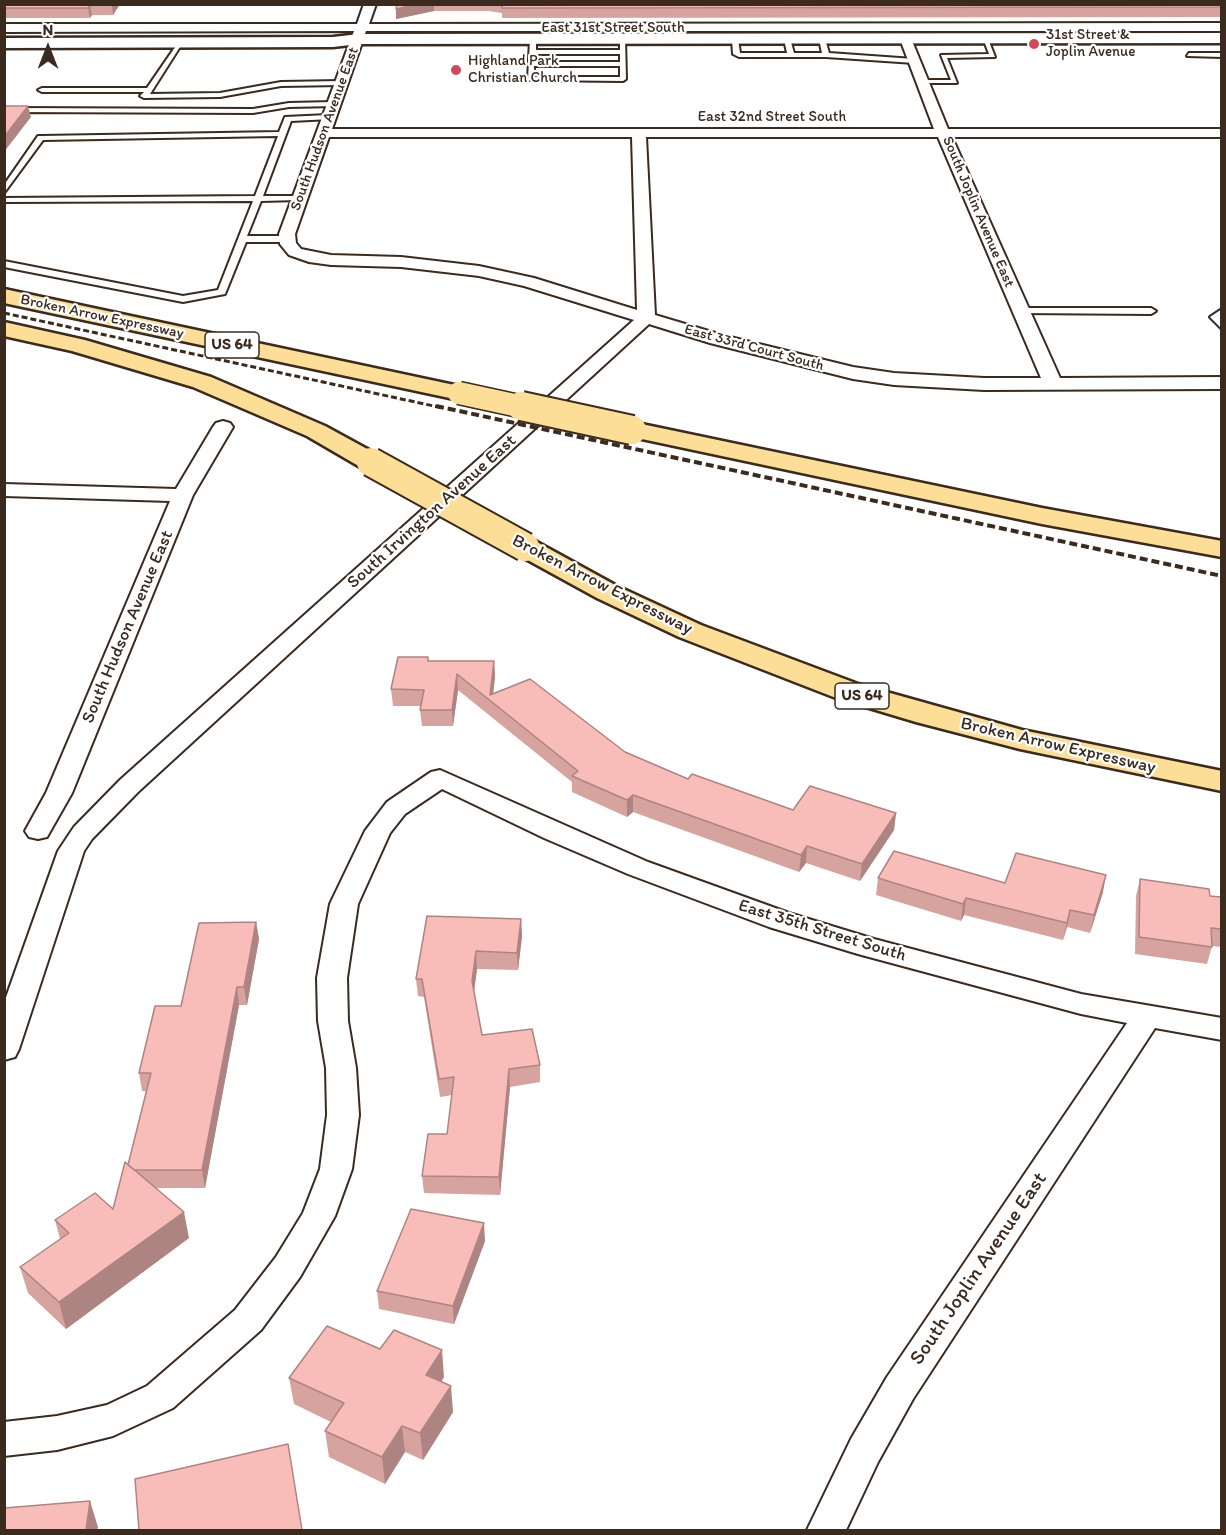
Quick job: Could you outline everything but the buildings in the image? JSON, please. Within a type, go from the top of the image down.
[{"type":"highway","name":"Broken Arrow Expressway","points":[[4,297],[1042,516],[1221,549]]},
{"type":"highway","name":"Broken Arrow Expressway","points":[[4,329],[77,345],[202,382],[316,431],[607,592],[681,627],[847,692],[1020,740],[1221,781]]},
{"type":"main road","name":"East 31st Street South","points":[[4,43],[333,42],[361,33]]},
{"type":"main road","name":"East 31st Street South","points":[[4,37],[336,36],[361,33],[532,45],[623,45],[735,39],[781,47],[824,47],[906,39],[1221,38]]},
{"type":"street","name":"South Hudson Avenue East","points":[[291,245],[299,198],[370,4]]},
{"type":"street","name":"East 31st Street South","points":[[4,28],[361,33],[1221,27]]},
{"type":"street","name":"South Joplin Avenue East","points":[[906,39],[922,82],[1053,384]]},
{"type":"street","name":"East 32nd Street South","points":[[323,134],[1221,133]]},
{"type":"street","points":[[639,134],[646,318]]},
{"type":"street","name":"East 33rd Court South","points":[[291,245],[309,257],[331,260],[401,262],[479,271],[528,282],[716,339],[853,373],[933,382],[1221,383]]},
{"type":"street","name":"South Irvington Avenue East","points":[[5,1047],[71,851],[83,833],[129,786],[646,318]]},
{"type":"street","name":"South Hudson Avenue East","points":[[38,831],[59,793],[183,495],[223,427]]},
{"type":"street","points":[[4,490],[183,495]]},
{"type":"street","name":"East 35th Street South","points":[[4,1439],[57,1433],[113,1420],[160,1397],[248,1320],[288,1267],[318,1216],[336,1169],[343,1114],[341,1068],[333,1021],[332,978],[344,904],[378,831],[396,808],[440,778],[554,832],[638,868],[779,920],[1019,988],[1147,1017],[1221,1029]]},
{"type":"street","name":"South Joplin Avenue East","points":[[827,1530],[864,1450],[900,1388],[1147,1017]]},
{"type":"lane","points":[[922,82],[955,81],[943,56],[993,56],[985,39]]},
{"type":"lane","points":[[135,110],[180,42]]},
{"type":"lane","points":[[532,45],[530,79],[623,79],[623,45]]},
{"type":"lane","points":[[824,47],[914,61]]},
{"type":"lane","points":[[1189,55],[1221,55]]},
{"type":"lane","points":[[531,64],[624,64]]},
{"type":"lane","points":[[42,90],[211,96],[281,84],[341,83]]},
{"type":"lane","points":[[4,112],[13,110],[253,111],[289,105],[331,111]]},
{"type":"lane","points":[[4,264],[183,299],[222,292],[288,119],[331,111]]},
{"type":"lane","points":[[4,191],[41,138],[282,134]]},
{"type":"lane","points":[[4,200],[299,198]]},
{"type":"lane","points":[[242,239],[291,245]]},
{"type":"lane","points":[[1020,311],[1150,311]]},
{"type":"lane","points":[[1221,312],[1215,316],[1221,326]]},
{"type":"railway","points":[[4,313],[443,408]]},
{"type":"railway","points":[[436,406],[1222,576]]},
{"type":"place","name":"31st Street & Joplin Avenue","points":[[1034,44]]},
{"type":"place","name":"Highland Park Christian Church","points":[[456,70]]}]
